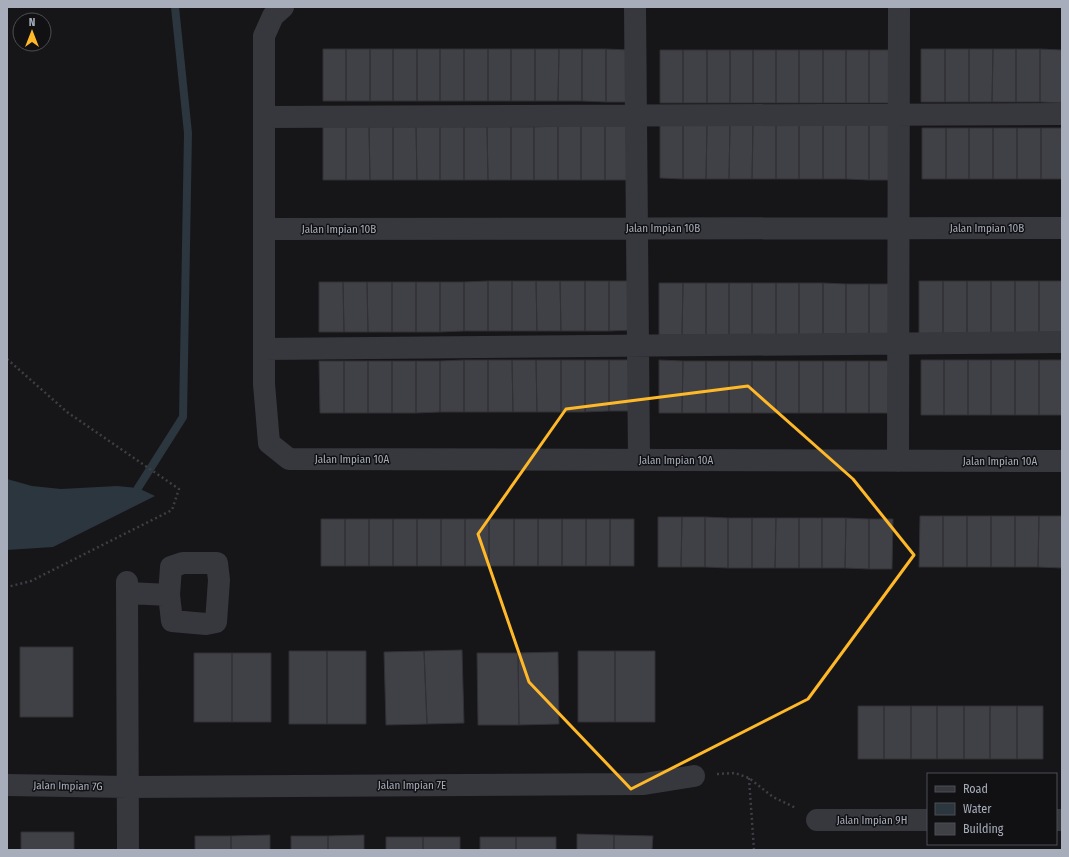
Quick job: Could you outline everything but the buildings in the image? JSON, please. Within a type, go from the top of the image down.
[{"type":"street","points":[[282,7],[273,16],[264,36],[264,349],[1062,342]]},
{"type":"street","points":[[635,7],[639,460]]},
{"type":"street","points":[[898,461],[899,7]]},
{"type":"street","points":[[264,117],[1062,114]]},
{"type":"street","name":"Jalan Impian 10B","points":[[264,229],[1062,228]]},
{"type":"street","name":"Jalan Impian 10A","points":[[264,349],[264,384],[269,443],[289,459],[1062,461]]},
{"type":"street","points":[[128,850],[128,587],[169,595]]},
{"type":"street","name":"Jalan Impian 7E","points":[[128,788],[644,784],[694,776]]},
{"type":"street","name":"Jalan Impian 7G","points":[[7,785],[128,788]]},
{"type":"street","name":"Jalan Impian 9H","points":[[817,820],[927,820]]},
{"type":"path","points":[[7,360],[67,412],[179,489],[172,510],[31,581],[7,587]]},
{"type":"path","points":[[694,776],[735,773],[749,778],[773,797],[817,820]]},
{"type":"path","points":[[749,778],[754,850]]},
{"type":"highlighted area","points":[[748,386],[853,479],[914,555],[808,699],[631,789],[529,682],[478,534],[566,409]]},
{"type":"water","points":[[7,479],[32,486],[61,489],[117,486],[138,488],[155,496],[53,547],[7,550]]},
{"type":"waterway","points":[[138,488],[183,417],[188,133],[175,7]]}]
